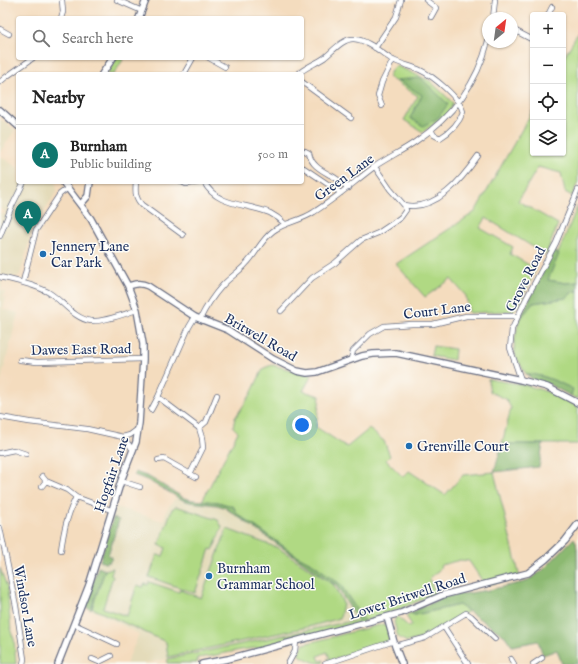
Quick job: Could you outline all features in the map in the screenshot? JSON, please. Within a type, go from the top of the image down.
[{"type":"street","points":[[62,0],[63,12],[62,16]]},
{"type":"street","points":[[117,0],[142,11]]},
{"type":"street","points":[[141,16],[146,0]]},
{"type":"street","points":[[375,48],[396,17],[401,0]]},
{"type":"street","points":[[426,0],[436,8],[431,17]]},
{"type":"street","points":[[494,12],[495,0]]},
{"type":"street","points":[[550,12],[552,7]]},
{"type":"street","points":[[0,29],[9,34]]},
{"type":"street","points":[[518,33],[530,39]]},
{"type":"street","points":[[300,72],[306,67],[323,59],[345,41],[353,39],[364,42],[393,60],[421,71],[439,83],[459,102],[463,112],[456,125],[440,138],[434,135],[431,130]]},
{"type":"street","name":"Green Lane","points":[[151,410],[188,327],[222,287],[247,264],[266,236],[285,224],[312,214],[349,188],[375,167],[445,119],[474,80],[486,48]]},
{"type":"street","points":[[0,82],[30,60]]},
{"type":"street","points":[[103,72],[112,60]]},
{"type":"street","points":[[185,72],[192,60]]},
{"type":"street","points":[[212,60],[225,68]]},
{"type":"street","points":[[382,106],[378,96],[382,82],[393,60]]},
{"type":"street","points":[[304,83],[351,118]]},
{"type":"street","points":[[0,110],[16,124]]},
{"type":"street","points":[[305,151],[309,153],[310,160],[313,164],[349,188]]},
{"type":"street","points":[[404,205],[413,207],[421,206],[444,194],[466,173],[478,156]]},
{"type":"street","points":[[281,311],[312,278],[335,263],[361,240],[378,233],[400,217],[406,210],[404,205],[390,189],[375,167]]},
{"type":"street","points":[[304,168],[341,193]]},
{"type":"street","points":[[0,236],[23,184]]},
{"type":"street","points":[[65,184],[91,219],[128,286]]},
{"type":"street","points":[[81,204],[88,196],[90,184]]},
{"type":"street","points":[[136,184],[135,193],[137,201],[183,235]]},
{"type":"street","points":[[205,184],[212,193],[226,202],[270,213],[285,224]]},
{"type":"street","points":[[23,282],[36,230],[60,194],[68,188]]},
{"type":"street","name":"Grove Road","points":[[520,380],[510,348],[512,329],[556,243],[578,190]]},
{"type":"street","points":[[0,277],[23,282],[49,292],[70,310],[91,321],[137,310]]},
{"type":"street","name":"Britwell Road","points":[[128,286],[136,283],[142,283],[197,318],[228,330],[273,359],[297,371],[307,373],[317,372],[351,359],[373,354],[396,353],[547,387],[578,403]]},
{"type":"street","name":"Hogfair Lane","points":[[58,664],[61,652],[89,585],[111,510],[137,438],[144,359],[137,310],[128,286]]},
{"type":"street","name":"Court Lane","points":[[351,359],[353,351],[370,334],[384,326],[433,324],[466,316],[518,316]]},
{"type":"street","name":"Dawes East Road","points":[[20,360],[37,362],[144,359]]},
{"type":"street","points":[[199,428],[206,422],[217,395]]},
{"type":"street","points":[[158,397],[199,428],[203,448],[190,474]]},
{"type":"street","points":[[0,417],[87,429],[123,437],[130,435],[138,429]]},
{"type":"street","points":[[123,437],[132,450]]},
{"type":"street","points":[[0,453],[14,450],[26,454]]},
{"type":"street","points":[[158,460],[164,460],[196,477]]},
{"type":"street","points":[[42,476],[46,481],[67,490],[76,497],[111,510]]},
{"type":"street","points":[[121,480],[140,487]]},
{"type":"street","points":[[42,486],[46,481]]},
{"type":"street","points":[[61,550],[64,527],[76,497]]},
{"type":"street","name":"Lower Britwell Road","points":[[202,664],[228,659],[400,613],[443,595],[528,572],[546,560],[565,542],[578,524]]},
{"type":"street","name":"Windsor Lane","points":[[0,528],[16,606],[24,664]]},
{"type":"street","points":[[325,664],[394,644],[425,638],[466,613],[495,639]]},
{"type":"street","points":[[387,616],[394,644],[402,664]]},
{"type":"street","points":[[74,624],[117,644]]},
{"type":"street","points":[[444,627],[468,664]]},
{"type":"street","points":[[288,664],[295,651],[296,641]]},
{"type":"street","points":[[92,659],[99,663],[111,656]]},
{"type":"street","points":[[537,663],[542,658]]},
{"type":"street","points":[[511,659],[514,664]]},
{"type":"shaded area","points":[[0,119],[15,130],[0,152]]},
{"type":"shaded area","points":[[0,156],[16,167],[16,184],[56,184],[57,191],[32,231],[20,275],[12,278],[0,275],[0,213],[5,214],[6,212],[0,209],[0,177],[2,173],[0,172]]},
{"type":"shaded area","points":[[0,278],[2,283],[1,290],[5,291],[3,297],[6,297],[3,309],[18,313],[0,384]]},
{"type":"shaded area","name":"Burnham Grammar School","points":[[175,495],[190,502],[224,507],[336,585],[358,620],[142,664],[126,664],[139,634],[85,606],[116,507],[163,521],[167,509],[175,499]]},
{"type":"green space","points":[[578,33],[578,182],[572,196],[565,192],[561,173],[538,167],[518,201],[558,224],[546,255],[486,218],[480,228],[513,247],[510,254],[536,269],[520,303],[513,311],[469,313],[466,296],[451,279],[425,297],[396,264],[475,212],[530,115],[530,156],[566,156],[566,54]]},
{"type":"green space","points":[[116,60],[123,60],[115,72],[108,72]]},
{"type":"green space","points":[[397,66],[430,81],[453,103],[448,112],[440,120],[423,132],[404,120],[418,96],[388,77],[392,69]]},
{"type":"green space","points":[[421,78],[448,104],[438,118],[423,126],[410,118],[422,95],[397,80]]},
{"type":"green space","points":[[578,205],[578,282],[566,283],[547,280]]},
{"type":"green space","points":[[553,251],[559,254],[548,280],[566,283],[578,282],[578,291],[574,291],[566,298],[533,303],[519,320]]},
{"type":"green space","points":[[574,291],[578,291],[578,399],[571,396],[572,389],[544,377],[526,374],[516,357],[514,348],[519,320],[533,303],[566,298]]},
{"type":"green space","points":[[433,346],[455,349],[454,360],[431,356]]},
{"type":"green space","points":[[272,365],[312,375],[303,391],[320,396],[316,427],[347,447],[369,429],[384,441],[390,456],[386,460],[403,477],[409,471],[445,495],[463,475],[494,472],[520,578],[485,585],[469,561],[460,560],[441,565],[439,570],[429,579],[436,593],[373,619],[364,621],[340,584],[313,564],[296,555],[236,513],[234,507],[218,502],[202,501],[238,432],[233,427],[235,418],[251,394],[264,368]]},
{"type":"green space","points":[[526,374],[544,377],[573,389],[571,396],[550,385],[535,381]]},
{"type":"green space","points":[[488,379],[526,385],[554,394],[578,407],[578,444],[502,444],[511,408],[506,399],[490,392]]},
{"type":"green space","points":[[502,444],[543,444],[539,467],[494,472]]},
{"type":"green space","points":[[135,472],[149,477],[184,498],[218,502],[234,507],[236,513],[296,555],[313,564],[340,584],[364,621],[360,624],[336,585],[224,507],[183,500],[147,480],[134,475]]},
{"type":"green space","points":[[176,506],[218,520],[222,527],[213,550],[210,549],[195,593],[149,577],[157,555],[163,556],[166,548],[159,545],[172,509]]},
{"type":"green space","points":[[113,518],[119,520],[108,555],[112,557],[109,562],[105,563],[100,561]]},
{"type":"green space","points":[[227,529],[278,548],[333,584],[343,603],[340,618],[312,626],[168,657],[166,642],[92,608],[105,570],[113,568],[111,575],[113,576],[103,608],[127,616],[137,585],[143,587],[145,584],[148,585],[149,582],[179,592],[180,590],[201,598]]},
{"type":"green space","points":[[574,538],[577,549],[578,664],[562,664],[557,650],[543,655],[538,641],[512,646],[505,636],[459,605],[415,615],[410,613],[443,597],[489,590],[525,582],[542,571]]},
{"type":"green space","points":[[98,567],[105,570],[91,610],[85,606]]},
{"type":"green space","points":[[0,568],[7,587],[11,632],[14,639],[16,664],[0,664]]},
{"type":"green space","points":[[459,605],[469,611],[423,638],[407,642],[398,637],[394,622],[397,616],[409,627],[412,625],[406,616],[410,613],[415,615]]},
{"type":"green space","points":[[358,620],[360,624],[262,648],[246,649],[197,658],[197,663],[167,663],[168,659]]},
{"type":"green space","points":[[383,624],[389,627],[391,638],[388,642],[329,661],[327,659],[330,658],[327,652],[318,656],[320,661],[324,660],[323,663],[313,662],[298,654],[304,644]]},
{"type":"place","name":"Burnham","points":[[28,234]]},
{"type":"place","name":"Jennery Lane Car Park","points":[[43,254]]},
{"type":"place","name":"Grenville Court","points":[[409,446]]},
{"type":"place","name":"Burnham Grammar School","points":[[209,576]]}]
